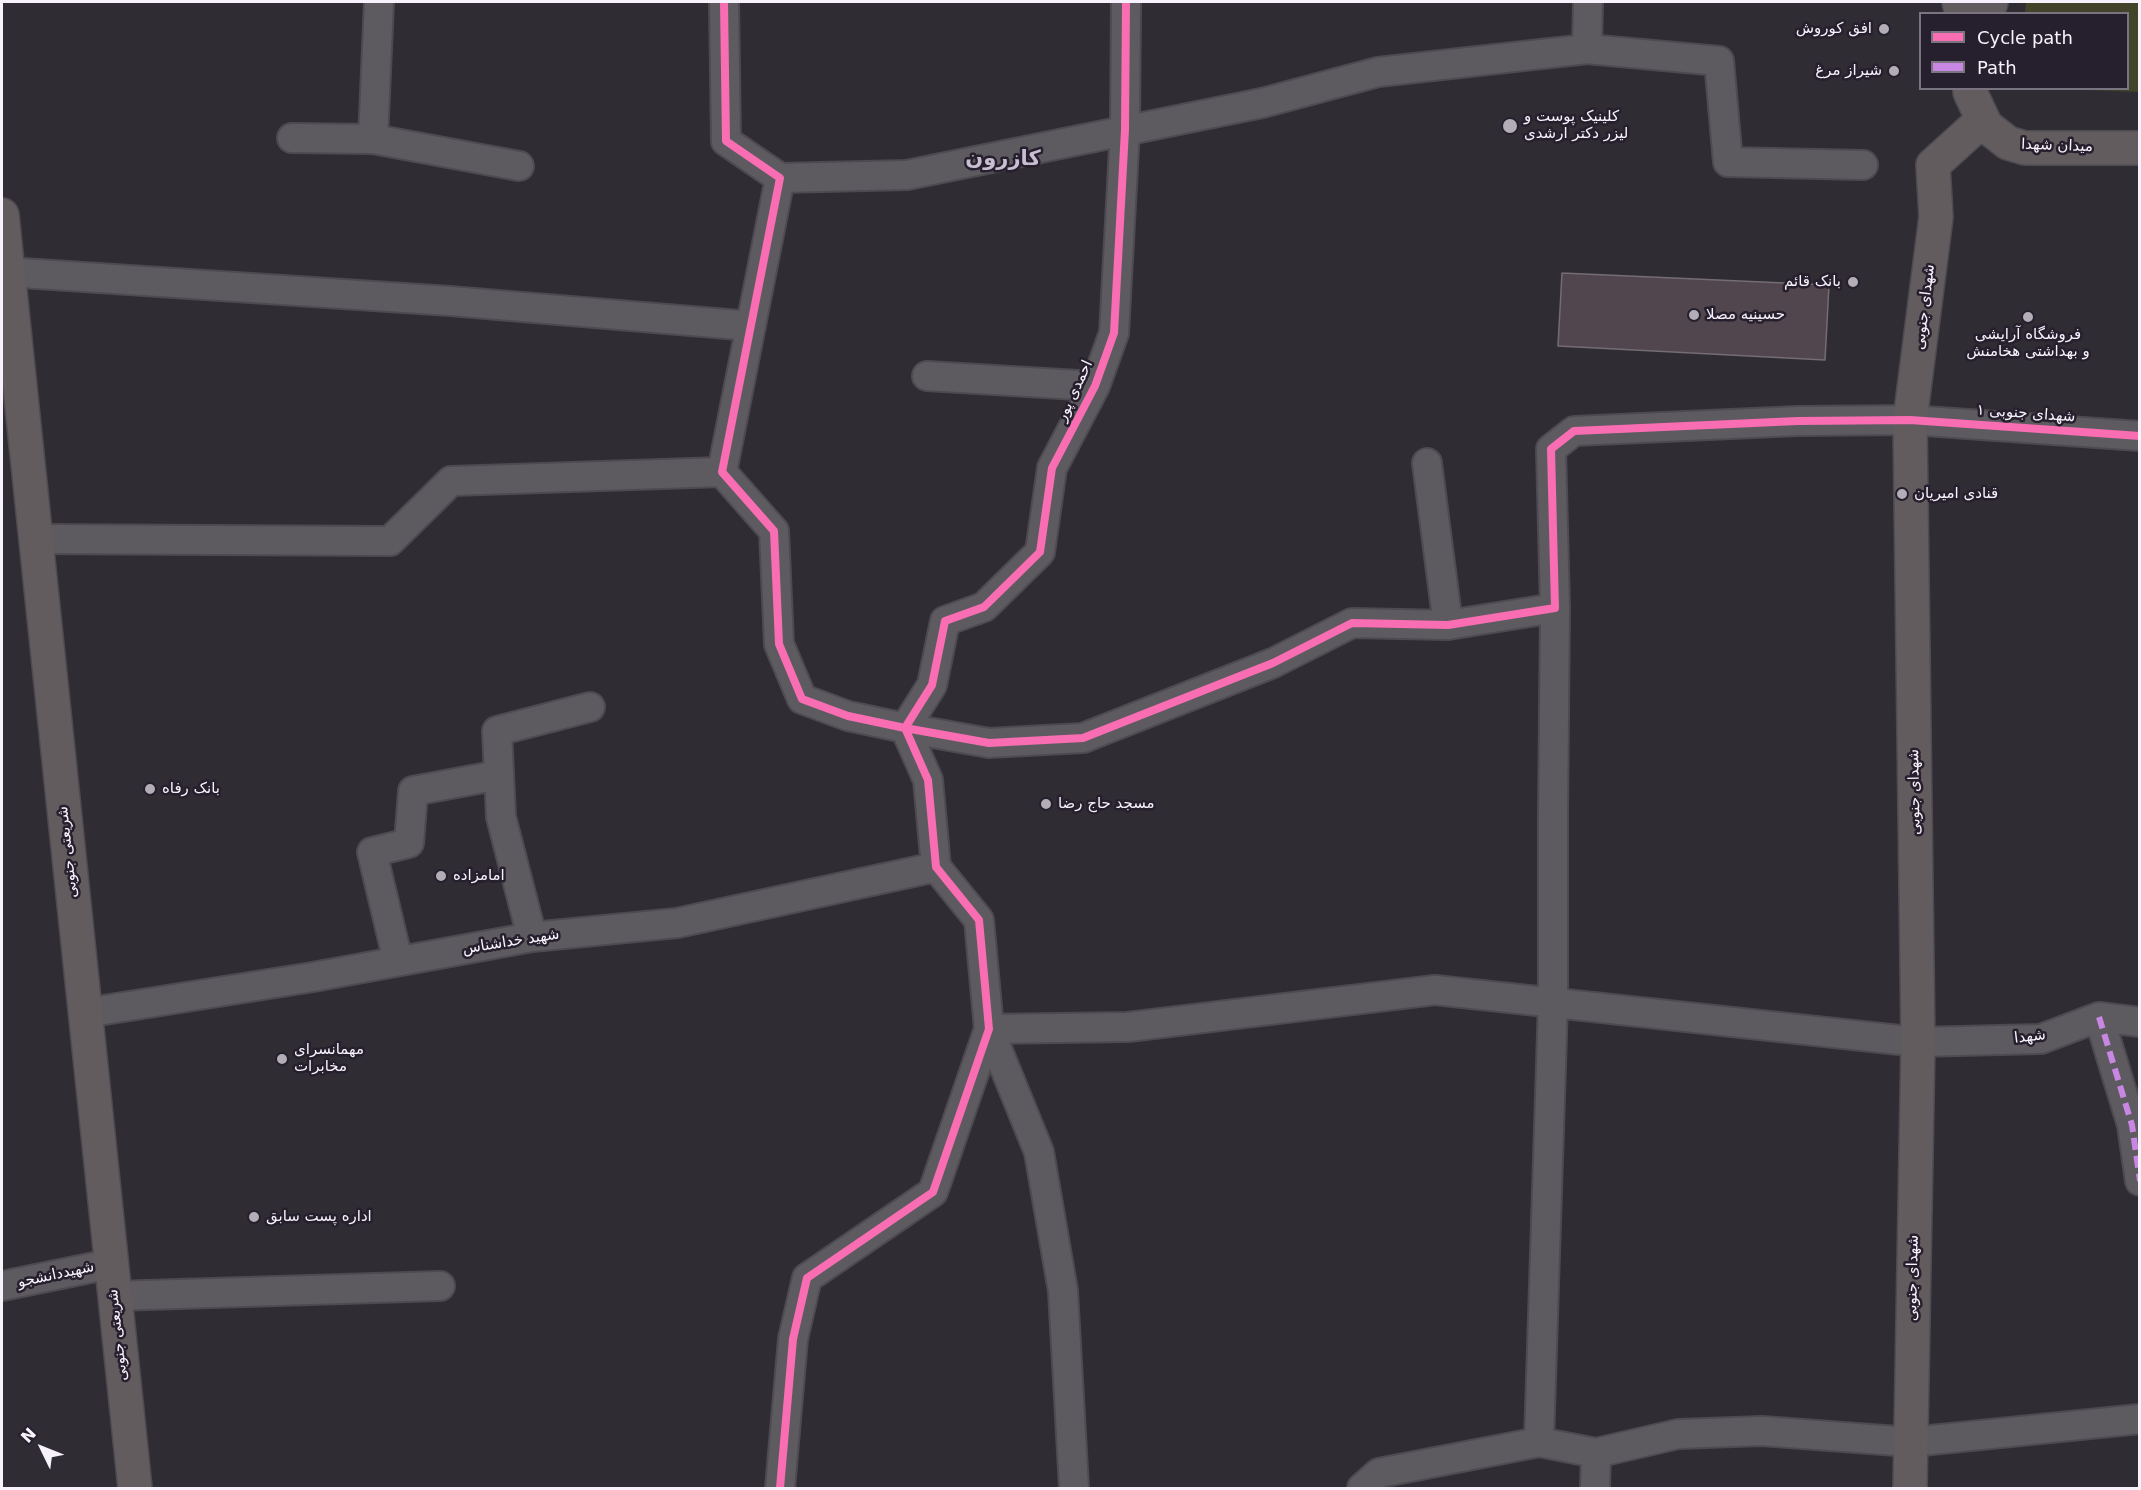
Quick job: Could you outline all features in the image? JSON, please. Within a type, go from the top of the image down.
[{"type":"main road","name":"میدان شهدا","points":[[1970,90],[1986,126],[2008,143],[2025,148],[2139,148]]},
{"type":"main road","name":"شهدای جنوبی","points":[[1910,1488],[1918,1042],[1910,420],[1936,217],[1933,165],[1975,127],[1986,126]]},
{"type":"main road","name":"شریعتی جنوبی","points":[[2,215],[135,1488]]},
{"type":"street","points":[[373,139],[379,2]]},
{"type":"street","points":[[724,2],[726,141],[780,178],[907,175],[1262,103],[1378,72],[1587,49],[1719,61],[1728,162],[1863,165]]},
{"type":"street","name":"احمدی پور","points":[[905,728],[932,685],[945,621],[984,607],[1040,552],[1052,468],[1095,386],[1114,333],[1125,130],[1126,2]]},
{"type":"street","points":[[1587,49],[1588,2]]},
{"type":"street","points":[[292,138],[373,139],[519,166]]},
{"type":"street","points":[[722,471],[780,178]]},
{"type":"street","points":[[7,272],[450,301],[751,326]]},
{"type":"street","points":[[927,376],[1095,386]]},
{"type":"street","name":"۱ شهدای جنوبی","points":[[1556,608],[1551,449],[1574,431],[1798,420],[1910,420],[2139,436]]},
{"type":"street","points":[[1427,463],[1448,625]]},
{"type":"street","points":[[35,539],[390,541],[452,481],[722,471]]},
{"type":"street","points":[[722,471],[774,531],[779,644],[802,699],[848,716],[989,743],[1083,738],[1273,663],[1352,623],[1448,625],[1556,608],[1552,816],[1553,1002],[1539,1442]]},
{"type":"street","points":[[532,937],[501,817],[497,731],[590,706]]},
{"type":"street","points":[[905,728],[928,780],[936,867],[979,920],[988,1029],[1040,1152],[1063,1291],[1074,1488]]},
{"type":"street","points":[[398,961],[372,852],[409,843],[413,790],[499,776]]},
{"type":"street","name":"شهید خداشناس","points":[[84,1013],[313,977],[532,937],[677,923],[936,867]]},
{"type":"street","name":"شهدا","points":[[988,1029],[1128,1027],[1435,990],[1918,1042],[2041,1039],[2099,1017],[2139,1022]]},
{"type":"street","points":[[2099,1017],[2132,1125],[2139,1181]]},
{"type":"street","points":[[780,1488],[793,1338],[807,1278],[933,1192],[988,1029]]},
{"type":"street","name":"شهیددانشجو","points":[[2,1286],[110,1264]]},
{"type":"street","points":[[114,1296],[440,1286]]},
{"type":"street","points":[[1362,1488],[1379,1473],[1539,1442],[1596,1453],[1678,1434],[1762,1431],[1911,1442],[2139,1419]]},
{"type":"street","points":[[1595,1488],[1596,1453]]},
{"type":"green space","points":[[2026,2],[2139,2],[2139,92],[2088,90],[2129,90],[2129,12],[2025,12]]},
{"type":"building","name":"حسینیه مصلا","points":[[1562,273],[1829,285],[1825,360],[1558,346]]},
{"type":"marked path","points":[[2099,1017],[2132,1125],[2140,1181]]},
{"type":"cycle path","points":[[724,2],[726,141],[780,178],[722,472],[774,531],[779,644],[802,699],[848,716],[905,728],[928,780],[936,867],[979,920],[989,1029],[933,1192],[807,1278],[793,1339],[780,1488]]},
{"type":"cycle path","points":[[1126,2],[1125,130],[1114,333],[1095,386],[1052,468],[1040,552],[984,607],[945,621],[932,685],[905,728],[989,743],[1083,738],[1273,663],[1352,623],[1448,625],[1555,608],[1551,449],[1574,431],[1798,421],[1910,420],[2140,436]]},
{"type":"place","name":"افق کوروش","points":[[1884,29]]},
{"type":"place","name":"شیراز مرغ","points":[[1894,71]]},
{"type":"place","name":"کلینیک پوست و لیزر دکتر ارشدی","points":[[1510,126]]},
{"type":"place","name":"بانک قائم","points":[[1853,282]]},
{"type":"place","name":"حسینیه مصلا","points":[[1694,315]]},
{"type":"place","name":"فروشگاه آرایشی و بهداشتی هخامنش","points":[[2028,317]]},
{"type":"place","name":"قنادی امیریان","points":[[1902,494]]},
{"type":"place","name":"بانک رفاه","points":[[150,789]]},
{"type":"place","name":"مسجد حاج رضا","points":[[1046,804]]},
{"type":"place","name":"امامزاده","points":[[441,876]]},
{"type":"place","name":"مهمانسرای مخابرات","points":[[282,1059]]},
{"type":"place","name":"اداره پست سابق","points":[[254,1217]]},
{"type":"district","name":"کازرون","points":[[1003,160]]}]
